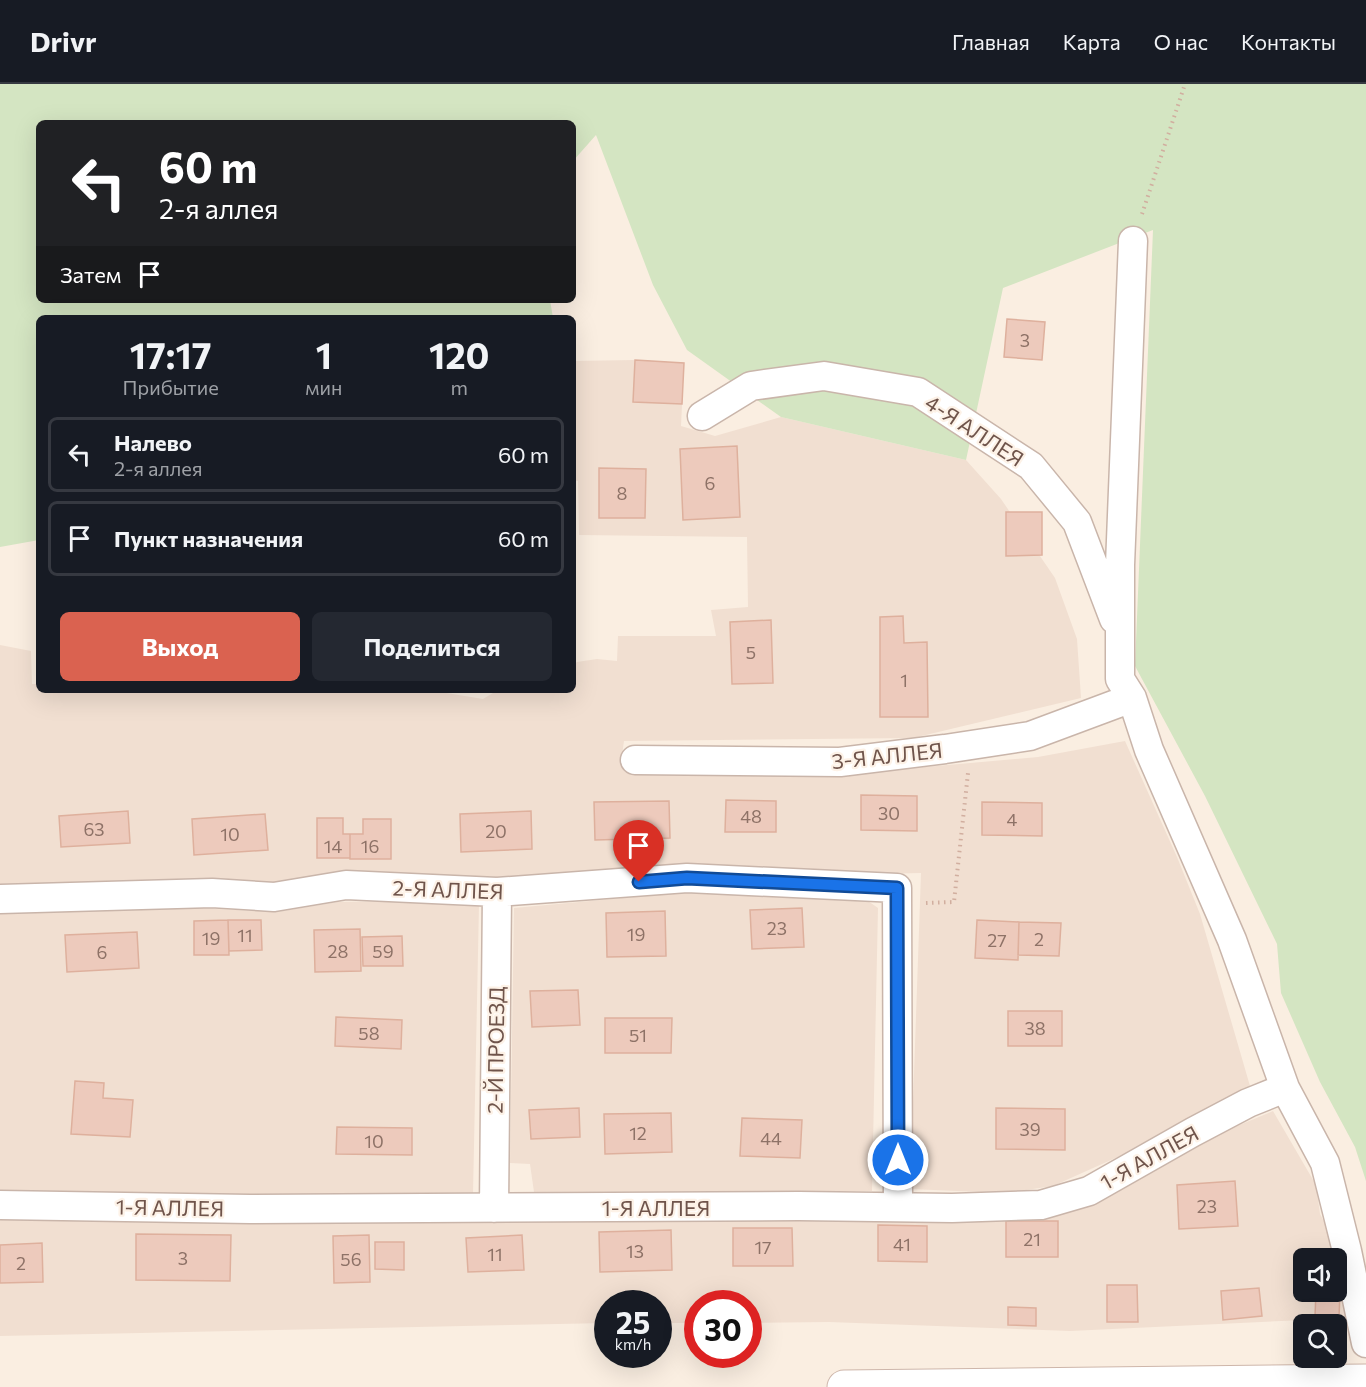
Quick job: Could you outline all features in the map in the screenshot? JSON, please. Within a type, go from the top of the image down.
[{"type":"main road","points":[[844,1387],[1366,1381]]},
{"type":"street","points":[[1133,241],[1120,566],[1120,679],[1132,698],[1149,750],[1232,940],[1285,1088],[1324,1163],[1347,1251],[1366,1343]]},
{"type":"street","name":"4-Я АЛЛЕЯ","points":[[702,416],[751,386],[824,376],[918,392],[1031,466],[1077,522],[1120,635]]},
{"type":"street","name":"3-Я АЛЛЕЯ","points":[[635,760],[840,762],[945,749],[1030,736],[1132,698]]},
{"type":"street","name":"2-Я АЛЛЕЯ","points":[[0,898],[212,893],[274,897],[346,885],[497,892],[687,878],[897,888],[897,924]]},
{"type":"street","name":"2-Й ПРОЕЗД","points":[[494,1208],[497,892]]},
{"type":"street","points":[[897,924],[898,1207]]},
{"type":"street","name":"1-Я АЛЛЕЯ","points":[[0,1205],[250,1209],[1041,1205],[1089,1191],[1202,1127],[1248,1103],[1285,1088]]},
{"type":"path","points":[[1133,241],[1185,84]]},
{"type":"path","points":[[897,924],[927,902],[954,902],[969,769]]},
{"type":"shaded area","points":[[635,360],[684,363],[681,426],[715,436],[781,417],[966,460],[1001,499],[1055,578],[1077,639],[1081,698],[913,738],[624,741],[622,755],[625,769],[706,776],[835,775],[1038,757],[1125,741],[1200,914],[1250,1086],[1131,1151],[1053,1186],[1005,1193],[910,1189],[921,873],[832,875],[675,864],[497,879],[266,886],[0,886],[0,645],[31,651],[32,684],[36,684],[36,693],[446,693],[483,699],[493,693],[576,693],[576,663],[597,659],[617,661],[618,636],[716,636],[711,610],[748,607],[747,537],[579,535],[578,481],[576,481],[576,361]]},
{"type":"shaded area","points":[[688,892],[865,899],[878,908],[872,1191],[534,1192],[530,1164],[510,1163],[514,908]]},
{"type":"shaded area","points":[[395,901],[479,905],[473,1194],[0,1194],[0,912],[155,906],[277,912],[338,902]]},
{"type":"shaded area","points":[[1273,1111],[1316,1185],[1320,1214],[1335,1248],[1293,1248],[1293,1302],[1346,1302],[1347,1314],[1293,1314],[1293,1321],[1070,1331],[829,1322],[762,1323],[762,1290],[684,1290],[684,1323],[672,1323],[672,1290],[594,1290],[594,1323],[0,1336],[0,1217],[251,1222],[444,1221],[592,1217],[976,1217],[1066,1211],[1109,1197],[1194,1144]]},
{"type":"green space","points":[[0,84],[1366,84],[1366,1181],[1355,1147],[1320,1082],[1281,993],[1277,944],[1205,796],[1135,666],[1153,230],[1003,288],[966,460],[781,417],[687,350],[653,285],[596,135],[576,158],[576,120],[36,120],[36,303],[550,303],[552,315],[36,315],[36,541],[0,547]]},
{"type":"building","points":[[1007,319],[1045,322],[1042,360],[1004,357]]},
{"type":"building","points":[[635,360],[684,363],[682,404],[633,402]]},
{"type":"building","points":[[737,446],[740,517],[683,520],[680,449]]},
{"type":"building","points":[[599,468],[646,469],[645,518],[599,518]]},
{"type":"building","points":[[1006,512],[1042,512],[1042,555],[1006,556]]},
{"type":"building","points":[[903,616],[904,643],[927,642],[928,717],[880,717],[880,617]]},
{"type":"building","points":[[771,620],[773,683],[732,684],[730,622]]},
{"type":"building","points":[[861,795],[917,796],[917,831],[861,830]]},
{"type":"building","points":[[726,800],[776,801],[776,832],[725,832]]},
{"type":"building","points":[[669,801],[670,838],[595,840],[594,802]]},
{"type":"building","points":[[982,802],[1042,803],[1042,836],[982,835]]},
{"type":"building","points":[[128,811],[130,843],[61,847],[59,816]]},
{"type":"building","points":[[531,811],[532,849],[461,852],[460,814]]},
{"type":"building","points":[[265,814],[268,850],[194,855],[192,819]]},
{"type":"building","points":[[317,818],[343,818],[343,834],[350,834],[350,858],[317,858]]},
{"type":"building","points":[[363,819],[391,819],[391,859],[350,859],[350,834],[363,834]]},
{"type":"building","points":[[802,908],[804,947],[752,949],[750,910]]},
{"type":"building","points":[[665,911],[666,956],[607,957],[606,913]]},
{"type":"building","points":[[228,920],[229,955],[194,955],[194,921]]},
{"type":"building","points":[[228,920],[261,920],[262,950],[229,951]]},
{"type":"building","points":[[977,920],[1019,922],[1018,960],[975,958]]},
{"type":"building","points":[[1019,922],[1061,923],[1059,956],[1018,955]]},
{"type":"building","points":[[360,929],[361,971],[315,972],[314,930]]},
{"type":"building","points":[[137,932],[139,968],[67,972],[65,935]]},
{"type":"building","points":[[402,936],[403,966],[363,966],[362,937]]},
{"type":"building","points":[[578,990],[580,1025],[532,1027],[530,991]]},
{"type":"building","points":[[1008,1011],[1062,1011],[1062,1046],[1008,1046]]},
{"type":"building","points":[[336,1017],[402,1020],[401,1049],[335,1046]]},
{"type":"building","points":[[605,1018],[672,1018],[671,1053],[605,1053]]},
{"type":"building","points":[[75,1081],[104,1083],[103,1098],[133,1100],[130,1137],[71,1134]]},
{"type":"building","points":[[579,1108],[580,1137],[531,1139],[529,1110]]},
{"type":"building","points":[[996,1108],[1065,1109],[1065,1150],[996,1149]]},
{"type":"building","points":[[671,1113],[672,1152],[605,1154],[604,1114]]},
{"type":"building","points":[[742,1118],[802,1120],[800,1158],[740,1156]]},
{"type":"building","points":[[337,1127],[412,1128],[412,1155],[336,1154]]},
{"type":"building","points":[[1235,1181],[1238,1226],[1179,1229],[1177,1185]]},
{"type":"building","points":[[1006,1221],[1058,1221],[1058,1257],[1006,1257]]},
{"type":"building","points":[[878,1225],[927,1226],[927,1262],[878,1261]]},
{"type":"building","points":[[733,1228],[792,1228],[793,1266],[733,1266]]},
{"type":"building","points":[[671,1230],[672,1270],[600,1272],[599,1232]]},
{"type":"building","points":[[136,1234],[231,1235],[230,1281],[136,1280]]},
{"type":"building","points":[[369,1235],[370,1282],[334,1283],[333,1236]]},
{"type":"building","points":[[522,1235],[524,1270],[468,1272],[466,1238]]},
{"type":"building","points":[[375,1242],[404,1242],[404,1270],[375,1269]]},
{"type":"building","points":[[42,1243],[43,1282],[0,1283],[0,1245]]},
{"type":"building","points":[[1107,1285],[1137,1285],[1138,1322],[1107,1322]]},
{"type":"building","points":[[1259,1288],[1262,1316],[1223,1320],[1221,1291]]},
{"type":"building","points":[[1316,1302],[1340,1302],[1339,1314],[1315,1314]]},
{"type":"building","points":[[1008,1307],[1036,1308],[1036,1326],[1008,1325]]},
{"type":"route","points":[[639,882],[687,878],[897,888],[898,1160]]}]
